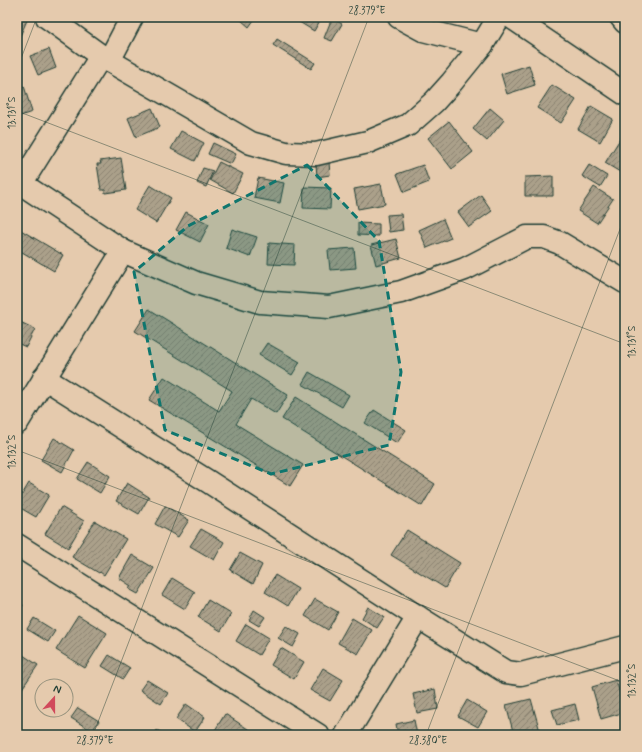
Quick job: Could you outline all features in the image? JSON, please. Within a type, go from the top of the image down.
[{"type":"street","points":[[47,17],[105,59],[251,143],[286,153],[316,154],[368,142],[408,125],[434,102],[448,87],[482,45],[499,17]]},
{"type":"street","points":[[132,17],[105,59],[19,182],[123,251],[196,283],[260,302],[329,307],[408,290],[465,269],[527,237],[544,236],[560,243],[625,282]]},
{"type":"street","points":[[399,17],[423,30],[482,45]]},
{"type":"street","points":[[511,17],[625,94]]},
{"type":"street","points":[[621,17],[625,22]]},
{"type":"street","points":[[17,423],[123,251]]},
{"type":"street","points":[[44,378],[216,486],[418,617],[506,672],[521,674],[625,647]]},
{"type":"street","points":[[17,545],[318,735]]},
{"type":"street","points":[[346,735],[418,617]]},
{"type":"highlighted area","points":[[307,165],[379,241],[401,372],[389,445],[271,474],[165,430],[134,272],[188,226]]},
{"type":"building","points":[[17,17],[28,18],[17,43]]},
{"type":"building","points":[[244,17],[250,17],[254,20],[249,27],[241,20]]},
{"type":"building","points":[[291,17],[322,17],[314,31]]},
{"type":"building","points":[[332,18],[342,24],[332,41],[324,38]]},
{"type":"building","points":[[277,39],[315,63],[311,69],[273,45]]},
{"type":"building","points":[[49,49],[56,68],[38,75],[30,56]]},
{"type":"building","points":[[529,65],[535,85],[507,94],[501,74]]},
{"type":"building","points":[[552,85],[576,100],[561,123],[537,108]]},
{"type":"building","points":[[24,86],[32,112],[17,117],[17,88]]},
{"type":"building","points":[[591,106],[613,119],[600,142],[578,129]]},
{"type":"building","points":[[152,108],[160,127],[136,137],[128,118]]},
{"type":"building","points":[[490,108],[504,120],[487,141],[473,129]]},
{"type":"building","points":[[449,121],[473,152],[452,169],[428,138]]},
{"type":"building","points":[[181,131],[204,143],[195,161],[171,149]]},
{"type":"building","points":[[625,131],[625,175],[605,163]]},
{"type":"building","points":[[213,143],[236,154],[231,164],[208,154]]},
{"type":"building","points":[[121,158],[126,190],[105,193],[105,190],[101,190],[97,164],[101,164],[100,161]]},
{"type":"building","points":[[219,162],[243,174],[233,193],[210,180]]},
{"type":"building","points":[[329,162],[330,175],[317,177],[316,164]]},
{"type":"building","points":[[423,165],[429,182],[404,192],[397,174]]},
{"type":"building","points":[[589,165],[607,176],[600,187],[582,176]]},
{"type":"building","points":[[203,168],[213,171],[206,187],[197,183]]},
{"type":"building","points":[[553,176],[553,196],[525,196],[525,177]]},
{"type":"building","points":[[258,178],[284,183],[280,203],[254,198]]},
{"type":"building","points":[[381,184],[385,204],[358,209],[354,189]]},
{"type":"building","points":[[150,185],[171,198],[156,223],[135,210]]},
{"type":"building","points":[[304,187],[331,188],[330,209],[303,208]]},
{"type":"building","points":[[594,187],[613,199],[597,223],[578,211]]},
{"type":"building","points":[[481,195],[492,211],[469,227],[458,212]]},
{"type":"building","points":[[186,212],[209,224],[200,242],[176,230]]},
{"type":"building","points":[[401,214],[403,230],[389,232],[387,215]]},
{"type":"building","points":[[443,219],[451,238],[427,248],[419,230]]},
{"type":"building","points":[[358,223],[379,224],[379,236],[358,235]]},
{"type":"building","points":[[19,229],[63,255],[54,271],[17,249],[17,232]]},
{"type":"building","points":[[232,229],[257,237],[250,257],[226,248]]},
{"type":"building","points":[[396,239],[401,258],[376,265],[371,245]]},
{"type":"building","points":[[269,243],[295,245],[294,265],[268,264]]},
{"type":"building","points":[[354,248],[356,268],[330,270],[328,250]]},
{"type":"building","points":[[149,309],[288,395],[276,414],[251,399],[236,424],[303,465],[290,486],[149,400],[164,377],[219,411],[232,391],[135,331]]},
{"type":"building","points":[[18,321],[35,329],[26,347],[17,343]]},
{"type":"building","points":[[267,343],[300,362],[292,375],[259,355]]},
{"type":"building","points":[[309,372],[349,395],[342,407],[302,384]]},
{"type":"building","points":[[296,397],[435,484],[422,506],[282,419]]},
{"type":"building","points":[[374,410],[406,430],[397,443],[365,423]]},
{"type":"building","points":[[54,438],[74,450],[62,472],[41,460]]},
{"type":"building","points":[[88,462],[110,476],[100,493],[77,479]]},
{"type":"building","points":[[29,483],[49,495],[36,517],[17,506],[17,503]]},
{"type":"building","points":[[127,483],[149,497],[139,514],[116,501]]},
{"type":"building","points":[[165,506],[189,520],[178,537],[155,524]]},
{"type":"building","points":[[61,507],[84,521],[68,548],[45,534]]},
{"type":"building","points":[[95,521],[126,539],[104,575],[72,557]]},
{"type":"building","points":[[201,529],[224,542],[214,560],[190,546]]},
{"type":"building","points":[[407,530],[460,563],[445,588],[391,555]]},
{"type":"building","points":[[240,553],[262,565],[253,584],[230,570]]},
{"type":"building","points":[[132,555],[154,568],[138,594],[129,589],[131,586],[119,578]]},
{"type":"building","points":[[275,575],[298,589],[288,606],[265,592]]},
{"type":"building","points":[[172,578],[195,592],[185,609],[162,595]]},
{"type":"building","points":[[315,599],[338,612],[328,630],[305,616]]},
{"type":"building","points":[[208,600],[231,614],[221,631],[198,617]]},
{"type":"building","points":[[17,601],[23,605],[17,615]]},
{"type":"building","points":[[368,607],[384,617],[377,628],[362,618]]},
{"type":"building","points":[[254,610],[265,617],[259,626],[249,620]]},
{"type":"building","points":[[78,615],[107,633],[85,668],[56,650]]},
{"type":"building","points":[[34,618],[55,631],[48,642],[27,629]]},
{"type":"building","points":[[352,618],[372,630],[358,654],[338,643]]},
{"type":"building","points":[[246,624],[269,638],[259,655],[236,641]]},
{"type":"building","points":[[286,626],[300,634],[293,647],[278,638]]},
{"type":"building","points":[[281,648],[304,662],[294,679],[271,665]]},
{"type":"building","points":[[17,651],[38,665],[17,696]]},
{"type":"building","points":[[109,655],[130,668],[123,679],[102,666]]},
{"type":"building","points":[[323,668],[343,680],[330,701],[310,690]]},
{"type":"building","points":[[147,680],[168,693],[161,704],[140,690]]},
{"type":"building","points":[[616,680],[625,712],[601,719],[592,687]]},
{"type":"building","points":[[435,689],[438,709],[417,713],[413,694]]},
{"type":"building","points":[[531,699],[541,735],[514,735],[506,705]]},
{"type":"building","points":[[467,700],[487,712],[478,727],[458,716]]},
{"type":"building","points":[[186,704],[205,717],[195,732],[176,719]]},
{"type":"building","points":[[575,704],[579,720],[557,725],[552,710]]},
{"type":"building","points":[[78,708],[99,721],[92,731],[71,718],[74,718],[74,714]]},
{"type":"building","points":[[225,714],[251,731],[248,735],[212,735]]},
{"type":"building","points":[[414,720],[417,735],[398,735],[396,724]]},
{"type":"building","points":[[157,730],[165,735],[154,735]]},
{"type":"building","points":[[625,731],[625,735],[609,735]]}]
